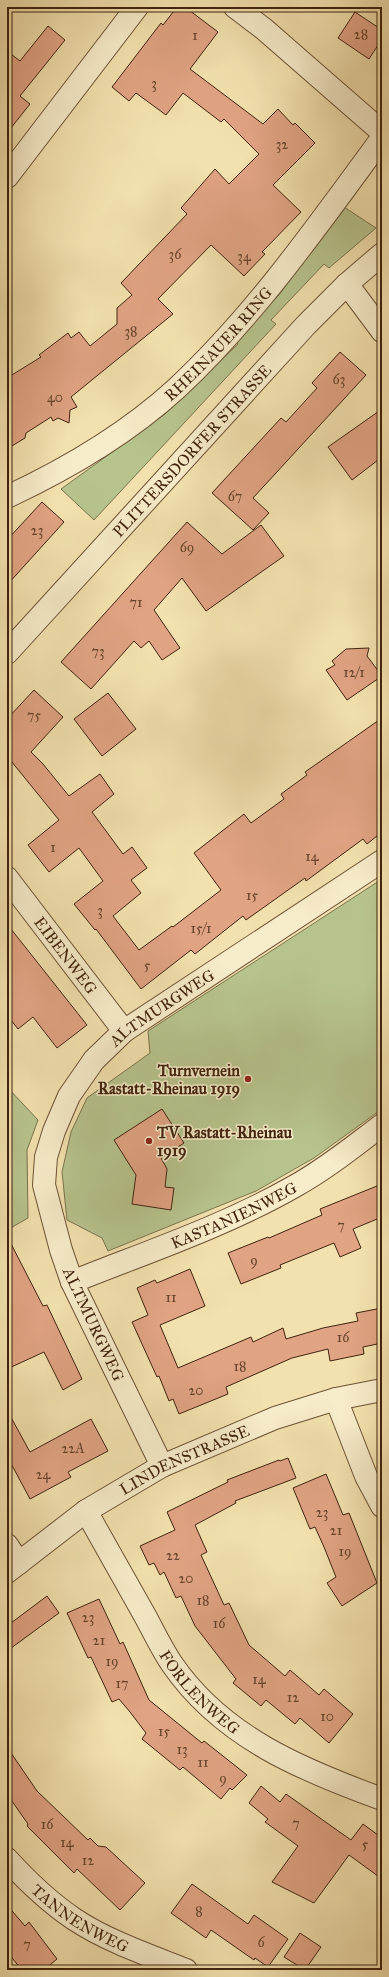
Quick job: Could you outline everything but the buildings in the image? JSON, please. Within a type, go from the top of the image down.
[{"type":"street","points":[[7,176],[138,7]]},
{"type":"street","points":[[235,7],[264,29],[382,132]]},
{"type":"street","name":"RHEINAUER RING","points":[[7,497],[44,480],[87,454],[133,423],[176,389],[225,340],[272,284],[382,138]]},
{"type":"street","name":"PLITTERSDORFER STRASSE","points":[[7,652],[301,331],[347,284],[382,254]]},
{"type":"street","points":[[347,284],[382,331]]},
{"type":"street","name":"ALTMURGWEG","points":[[162,1466],[72,1282],[61,1250],[44,1185],[46,1157],[54,1131],[69,1096],[94,1060],[124,1031],[382,861]]},
{"type":"street","name":"EIBENWEG","points":[[7,878],[124,1031]]},
{"type":"street","name":"KASTANIENWEG","points":[[72,1282],[229,1220],[296,1186],[340,1157],[382,1125]]},
{"type":"street","name":"LINDENSTRASSE","points":[[13,1568],[86,1511],[162,1466],[275,1418],[336,1399],[382,1390]]},
{"type":"street","points":[[336,1399],[366,1476],[382,1506]]},
{"type":"street","name":"FORLENWEG","points":[[86,1511],[172,1664],[193,1691],[251,1740],[302,1768],[382,1799]]},
{"type":"street","points":[[7,1545],[13,1568]]},
{"type":"street","name":"TANNENWEG","points":[[7,1860],[46,1898],[74,1919],[107,1937],[186,1970]]},
{"type":"green space","points":[[344,207],[376,228],[329,268],[324,264],[271,320],[276,324],[94,520],[61,489],[165,414],[238,344],[236,340],[279,295]]},
{"type":"green space","name":"Turnvernein Rastatt-Rheinau 1919","points":[[382,879],[382,1109],[314,1158],[256,1191],[108,1251],[102,1238],[67,1220],[62,1172],[71,1132],[87,1098],[150,1053],[148,1031]]},
{"type":"green space","points":[[7,1087],[38,1120],[27,1150],[28,1218],[7,1230]]},
{"type":"place","name":"Turnvernein Rastatt-Rheinau 1919","points":[[248,1079]]},
{"type":"place","name":"TV Rastatt-Rheinau 1919","points":[[149,1141]]}]
